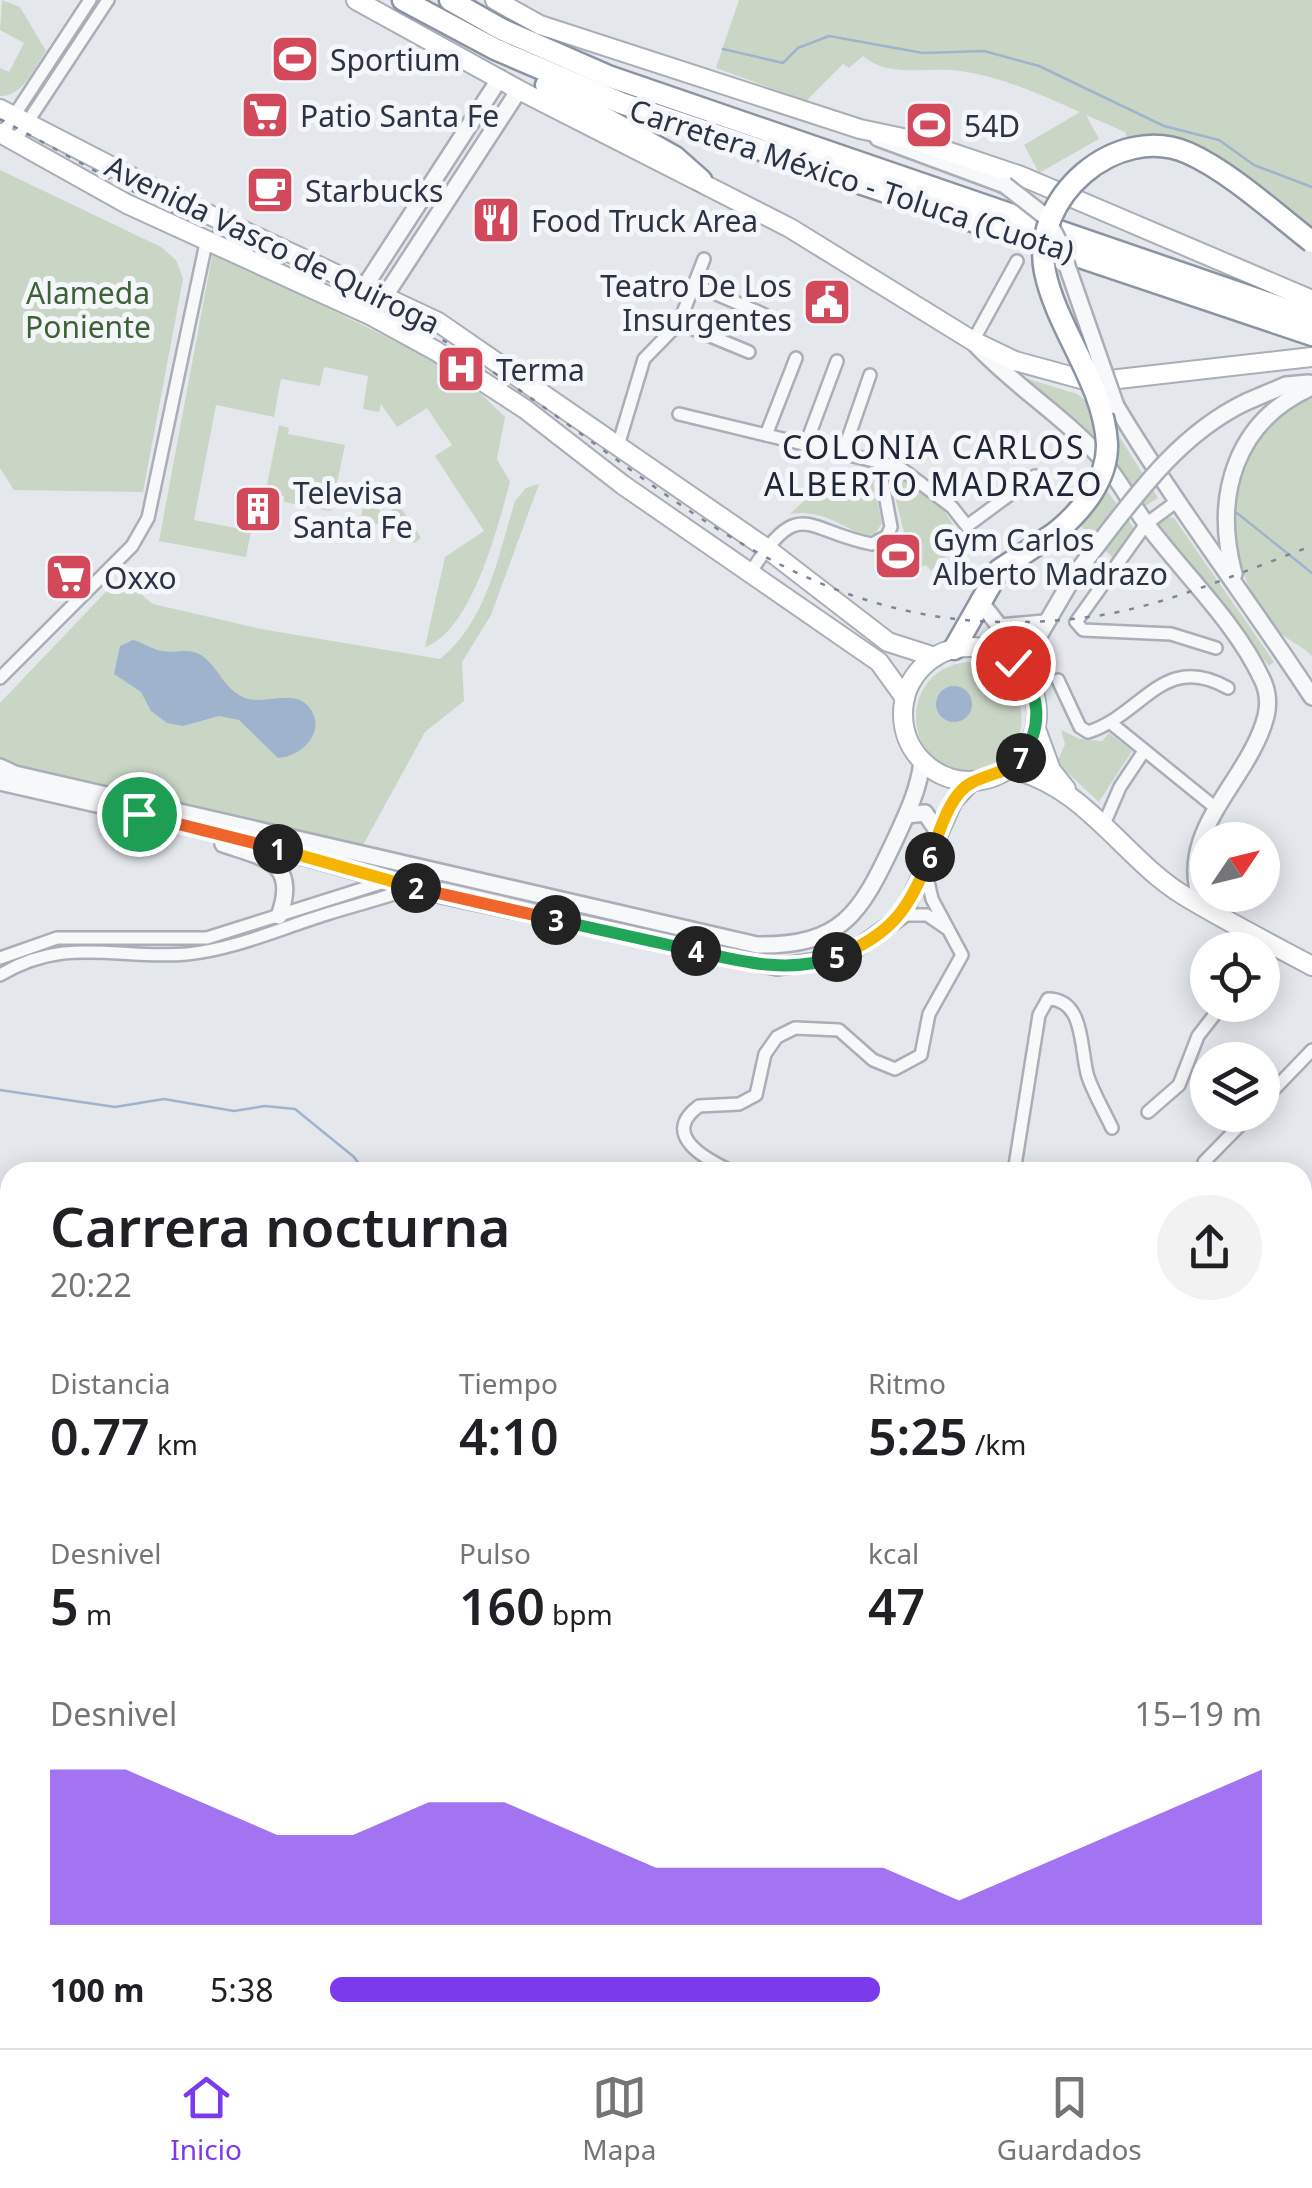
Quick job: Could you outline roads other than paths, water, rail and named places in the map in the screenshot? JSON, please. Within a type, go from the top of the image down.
[{"type":"highway","name":"Carretera México - Toluca (Cuota)","points":[[403,0],[495,49],[660,117],[1312,336]]},
{"type":"highway","name":"Carretera México - Toluca (Cuota)","points":[[450,0],[501,29],[608,76],[1312,318]]},
{"type":"highway","points":[[495,49],[537,80],[676,157],[701,180]]},
{"type":"highway","points":[[945,653],[999,570],[1074,518],[1092,493],[1105,462],[1106,444],[1094,394],[1045,271],[1049,224],[1066,190],[1083,172],[1118,154],[1146,148],[1186,152],[1312,242]]},
{"type":"main road","points":[[356,0],[519,90],[790,228],[972,341],[1015,361],[1092,382],[1312,357]]},
{"type":"main road","points":[[496,0],[540,25],[860,129],[917,141],[1021,176],[1312,300]]},
{"type":"main road","name":"Avenida Vasco de Quiroga","points":[[14,115],[178,200],[386,294],[486,351],[618,449],[766,548],[888,642],[945,653]]},
{"type":"main road","name":"Avenida Vasco de Quiroga","points":[[6,136],[206,242],[372,316],[525,409],[880,662],[905,698]]},
{"type":"main road","points":[[1036,729],[1026,751],[1010,769],[973,781],[946,776],[922,761],[906,732],[905,698],[916,674],[945,653],[995,652],[1026,678],[1036,703],[1036,729],[1052,770],[1073,798]]},
{"type":"main road","points":[[1010,769],[1043,779],[1073,798],[1190,898]]},
{"type":"main road","points":[[1215,912],[1244,932]]},
{"type":"main road","points":[[1280,953],[1312,966]]},
{"type":"street","points":[[6,136],[14,115],[90,0]]},
{"type":"street","points":[[14,115],[108,0]]},
{"type":"street","points":[[352,306],[500,78]]},
{"type":"street","points":[[372,316],[519,90]]},
{"type":"street","points":[[860,129],[914,154],[1006,185],[1037,208],[1058,240],[1116,406],[1176,502],[1237,582],[1312,697]]},
{"type":"street","points":[[0,678],[124,555],[148,518],[206,242]]},
{"type":"street","points":[[618,449],[644,359],[679,323],[704,259]]},
{"type":"street","points":[[1017,261],[972,341],[1003,374],[1102,458],[1146,524],[1250,657],[1269,698],[1261,732],[1211,822]]},
{"type":"street","points":[[695,285],[764,315]]},
{"type":"street","points":[[679,323],[749,352]]},
{"type":"street","points":[[766,435],[796,358]]},
{"type":"street","points":[[806,444],[837,361]]},
{"type":"street","points":[[843,453],[870,375]]},
{"type":"street","points":[[1026,678],[1033,646],[1075,574],[1172,454],[1202,427],[1246,402],[1286,385],[1312,385]]},
{"type":"street","points":[[1237,582],[1225,539],[1225,494],[1232,469],[1247,438],[1275,406],[1312,385]]},
{"type":"street","points":[[679,414],[879,462],[912,474],[952,507],[967,526],[1035,476]]},
{"type":"street","points":[[750,572],[780,534],[810,522],[862,542],[881,541],[891,526],[879,462]]},
{"type":"street","points":[[1176,502],[1146,524],[1078,625],[1083,630],[1171,634],[1216,648]]},
{"type":"street","points":[[979,600],[1000,627],[1044,623]]},
{"type":"street","points":[[1058,680],[1080,727],[1088,732],[1112,724],[1147,695],[1181,675],[1209,677],[1228,688]]},
{"type":"street","points":[[1112,724],[1217,809]]},
{"type":"street","points":[[1104,824],[1120,787],[1144,751]]},
{"type":"street","points":[[0,767],[15,774],[756,946],[790,946],[834,930],[860,908],[907,814],[922,761]]},
{"type":"street","points":[[0,782],[139,814],[415,888],[777,967],[832,959],[856,949],[903,915],[954,801],[973,781]]},
{"type":"street","points":[[907,814],[925,813],[939,834]]},
{"type":"street","points":[[139,814],[272,860],[285,882],[279,916]]},
{"type":"street","points":[[0,958],[57,938],[207,938],[425,868]]},
{"type":"street","points":[[716,1162],[689,1146],[684,1127],[692,1110],[708,1104],[739,1104],[756,1096],[770,1043],[795,1028],[838,1030],[884,1067],[895,1068],[914,1061],[925,1046],[930,1014],[962,955],[932,899],[925,868]]},
{"type":"street","points":[[0,976],[35,957],[68,950],[164,955],[214,950],[415,888],[443,873]]},
{"type":"street","points":[[903,915],[927,915],[950,930]]},
{"type":"street","points":[[1016,1162],[1039,1014],[1048,998],[1061,1003],[1081,1028],[1088,1076],[1112,1128]]},
{"type":"street","points":[[1148,1112],[1179,1084],[1191,1049],[1210,1022]]},
{"type":"street","points":[[1280,1083],[1312,1050]]},
{"type":"street","points":[[1204,1162],[1233,1132]]},
{"type":"water","points":[[133,640],[167,652],[191,651],[201,655],[231,689],[245,698],[300,700],[313,713],[315,731],[311,739],[297,752],[278,758],[239,720],[219,716],[183,726],[167,723],[151,711],[141,692],[114,674],[120,646]]},
{"type":"water","points":[[954,686],[967,691],[972,704],[967,717],[954,722],[941,717],[936,704],[941,691]]},
{"type":"waterway","points":[[723,49],[783,63],[798,48],[829,36],[923,53],[984,51],[1039,66],[1164,126],[1219,140],[1254,165],[1312,187]]},
{"type":"waterway","points":[[1237,513],[1312,573]]},
{"type":"waterway","points":[[0,1090],[115,1107],[164,1099],[234,1111],[265,1106],[295,1109],[358,1162]]},
{"type":"railway","points":[[0,119],[128,189],[417,325],[745,545],[821,583],[903,610],[994,622],[1096,616],[1178,596],[1312,546]]},
{"type":"place","name":"Sportium","points":[[295,59]]},
{"type":"place","name":"Patio Santa Fe","points":[[265,115]]},
{"type":"place","name":"54D","points":[[929,125]]},
{"type":"place","name":"Starbucks","points":[[270,190]]},
{"type":"place","name":"Food Truck Area","points":[[496,220]]},
{"type":"place","name":"Teatro De Los Insurgentes","points":[[827,302]]},
{"type":"place","name":"Terma","points":[[461,369]]},
{"type":"place","name":"Televisa Santa Fe","points":[[258,509]]},
{"type":"place","name":"Gym Carlos Alberto Madrazo","points":[[898,556]]},
{"type":"place","name":"Oxxo","points":[[69,577]]},
{"type":"district","name":"COLONIA CARLOS ALBERTO MADRAZO","points":[[934,464]]},
{"type":"park label","name":"Alameda Poniente","points":[[88,309]]}]
